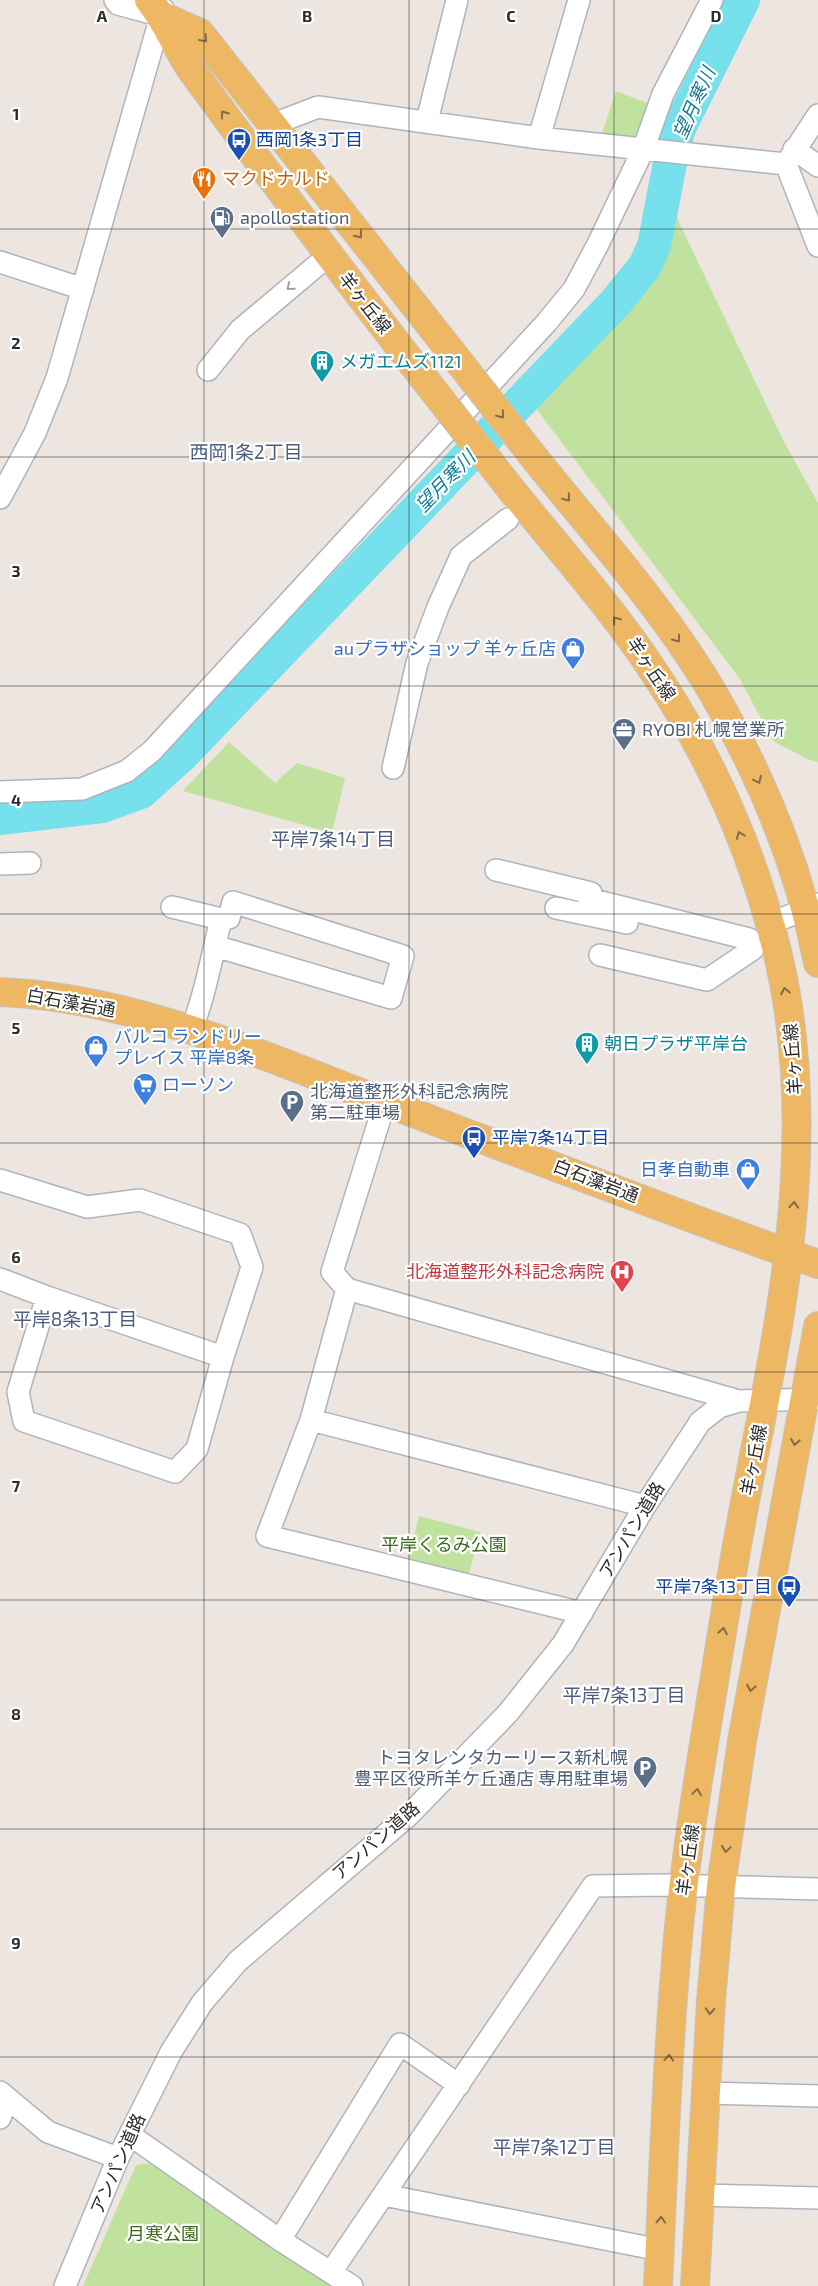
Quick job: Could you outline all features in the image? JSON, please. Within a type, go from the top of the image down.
[{"type":"main road","points":[[159,5],[200,33],[678,639],[708,685],[742,745],[766,796],[812,906],[818,964]]},
{"type":"main road","name":"羊ヶ丘線","points":[[159,5],[191,69],[328,256],[626,632],[677,708],[703,752],[727,801],[749,858],[759,931],[787,999],[798,1148],[789,1254],[752,1402],[714,1680],[683,1886],[674,1982],[658,2286]]},
{"type":"main road","name":"白石藻岩通","points":[[0,992],[89,1003],[160,1020],[818,1264]]},
{"type":"main road","name":"羊ヶ丘線","points":[[695,2286],[705,2093],[721,1886],[742,1741],[811,1400],[818,1326]]},
{"type":"street","points":[[0,498],[35,433],[50,396],[82,289],[159,5],[118,4],[115,0]]},
{"type":"street","points":[[427,121],[457,0]]},
{"type":"street","points":[[538,138],[579,0]]},
{"type":"street","points":[[0,792],[82,789],[127,771],[152,751],[517,354],[574,289],[647,150],[662,94],[712,0]]},
{"type":"street","points":[[272,125],[318,107],[538,138],[647,150],[698,154],[790,156],[818,166]]},
{"type":"street","points":[[790,156],[818,115]]},
{"type":"street","points":[[790,156],[818,246]]},
{"type":"street","points":[[208,370],[240,330],[328,256]]},
{"type":"street","points":[[0,262],[82,289]]},
{"type":"street","points":[[393,768],[417,663],[438,607],[457,564],[461,556],[508,519]]},
{"type":"street","points":[[0,864],[30,863]]},
{"type":"street","points":[[496,870],[591,893],[589,899],[759,931],[812,906]]},
{"type":"street","points":[[172,908],[221,919],[229,918],[233,902],[403,956],[391,998],[215,946]]},
{"type":"street","points":[[556,908],[752,949],[707,980],[600,955]]},
{"type":"street","points":[[191,1031],[199,1012],[221,919]]},
{"type":"street","points":[[385,1102],[332,1272],[347,1289],[752,1402]]},
{"type":"street","points":[[0,1180],[87,1208],[140,1200],[240,1234],[252,1267],[223,1357],[197,1449],[175,1472],[24,1421],[18,1392],[48,1298]]},
{"type":"street","points":[[0,1279],[48,1298],[223,1357]]},
{"type":"street","points":[[347,1289],[310,1420],[267,1536],[582,1613]]},
{"type":"street","name":"アンパン道路","points":[[65,2286],[118,2158],[171,2052],[202,2003],[238,1961],[408,1815],[508,1712],[563,1644],[645,1506],[700,1422],[719,1408],[752,1402],[811,1400]]},
{"type":"street","points":[[310,1420],[645,1506]]},
{"type":"street","points":[[331,2272],[593,1886],[721,1886],[818,1889]]},
{"type":"street","points":[[280,2240],[400,2044],[459,2085]]},
{"type":"street","points":[[705,2093],[818,2096]]},
{"type":"street","points":[[0,2118],[4,2095]]},
{"type":"street","points":[[4,2095],[48,2132],[118,2158]]},
{"type":"street","points":[[130,2135],[280,2240],[352,2286]]},
{"type":"street","points":[[384,2195],[660,2250]]},
{"type":"street","points":[[700,2195],[818,2198]]},
{"type":"green space","points":[[616,91],[652,105],[642,142],[600,139]]},
{"type":"green space","points":[[677,218],[783,440],[818,503],[818,762],[807,759],[773,741],[740,679],[535,407],[647,291]]},
{"type":"green space","points":[[229,742],[275,783],[297,763],[345,778],[332,833],[183,791]]},
{"type":"green space","name":"平岸くるみ公園","points":[[419,1516],[480,1532],[469,1574],[408,1558]]},
{"type":"green space","name":"月寒公園","points":[[152,2163],[334,2286],[83,2286],[136,2165]]},
{"type":"waterway","name":"望月寒川","points":[[0,818],[102,806],[141,792],[182,755],[616,302],[645,266],[654,246],[671,158],[679,128],[743,0]]},
{"type":"place","name":"西岡1条3丁目","points":[[239,161]]},
{"type":"place","name":"マクドナルド","points":[[204,200]]},
{"type":"place","name":"apollostation","points":[[222,239]]},
{"type":"place","name":"メガエムズ1121","points":[[322,383]]},
{"type":"place","name":"auプラザショップ 羊ヶ丘店","points":[[573,670]]},
{"type":"place","name":"RYOBI 札幌営業所","points":[[624,751]]},
{"type":"place","name":"朝日プラザ平岸台","points":[[587,1065]]},
{"type":"place","name":"バルコ ランドリー プレイス 平岸8条","points":[[96,1068]]},
{"type":"place","name":"ローソン","points":[[145,1106]]},
{"type":"place","name":"北海道整形外科記念病院 第二駐車場","points":[[292,1123]]},
{"type":"place","name":"平岸7条14丁目","points":[[474,1159]]},
{"type":"place","name":"日孝自動車","points":[[748,1191]]},
{"type":"place","name":"北海道整形外科記念病院","points":[[622,1293]]},
{"type":"place","name":"平岸7条13丁目","points":[[789,1608]]},
{"type":"place","name":"トヨタレンタカーリース新札幌 豊平区役所羊ケ丘通店 専用駐車場","points":[[645,1789]]},
{"type":"district","name":"西岡1条2丁目","points":[[246,452]]},
{"type":"district","name":"平岸7条14丁目","points":[[333,839]]},
{"type":"district","name":"平岸8条13丁目","points":[[75,1319]]},
{"type":"district","name":"平岸7条13丁目","points":[[624,1695]]},
{"type":"district","name":"平岸7条12丁目","points":[[554,2147]]}]
